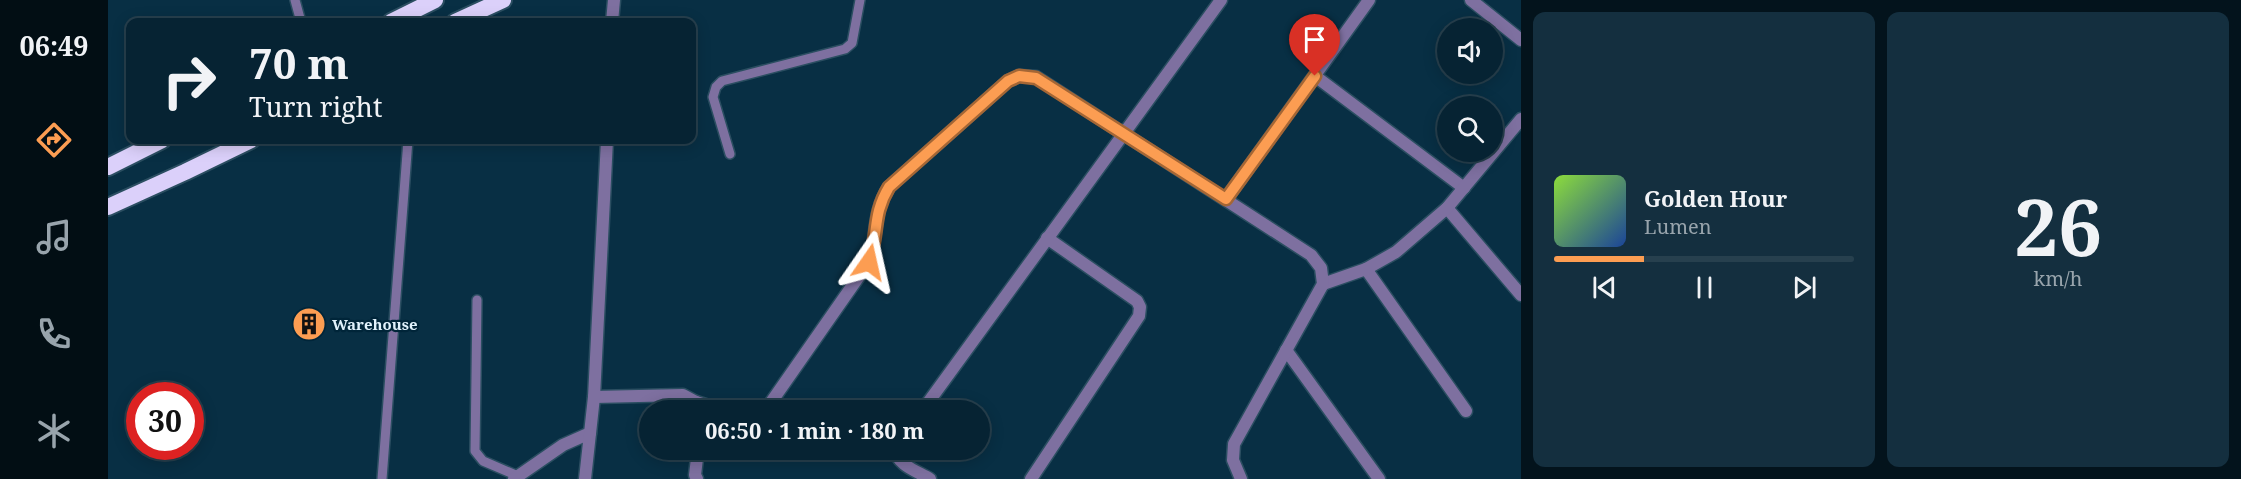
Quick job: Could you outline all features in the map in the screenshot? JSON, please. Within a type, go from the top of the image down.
[{"type":"highway","points":[[399,18],[435,0]]},
{"type":"highway","points":[[463,18],[503,0]]},
{"type":"highway","points":[[108,167],[154,144]]},
{"type":"highway","points":[[108,207],[243,144]]},
{"type":"street","points":[[612,18],[614,0]]},
{"type":"street","points":[[930,400],[1221,0]]},
{"type":"street","points":[[1226,199],[1369,0]]},
{"type":"street","points":[[1471,0],[1521,40]]},
{"type":"street","points":[[773,400],[869,262],[880,202],[889,187],[1008,81],[1019,76],[1036,78],[1311,255],[1321,268],[1323,284],[1234,444],[1233,460],[1242,479]]},
{"type":"street","points":[[1315,76],[1464,188]]},
{"type":"street","points":[[1323,284],[1366,269],[1396,252],[1447,208],[1521,119]]},
{"type":"street","points":[[585,479],[594,396],[607,144]]},
{"type":"street","points":[[1447,208],[1521,294]]},
{"type":"street","points":[[1031,479],[1138,316],[1140,307],[1137,301],[1047,238]]},
{"type":"street","points":[[1366,269],[1466,411]]},
{"type":"street","points":[[1286,350],[1379,479]]},
{"type":"street","points":[[594,396],[683,395],[689,400]]},
{"type":"street","points":[[516,478],[563,445],[590,433]]},
{"type":"street","points":[[697,460],[695,475],[697,479]]},
{"type":"street","points":[[900,460],[930,479]]},
{"type":"lane","points":[[295,0],[300,18]]},
{"type":"lane","points":[[730,154],[713,97],[716,87],[723,81],[845,49],[852,44],[860,0]]},
{"type":"lane","points":[[382,479],[408,144]]},
{"type":"lane","points":[[477,300],[474,451],[483,461],[516,478]]},
{"type":"place","name":"Warehouse","points":[[309,324]]},
{"type":"route","points":[[869,262],[880,202],[889,187],[1008,81],[1019,76],[1036,78],[1226,199],[1315,76]]}]
